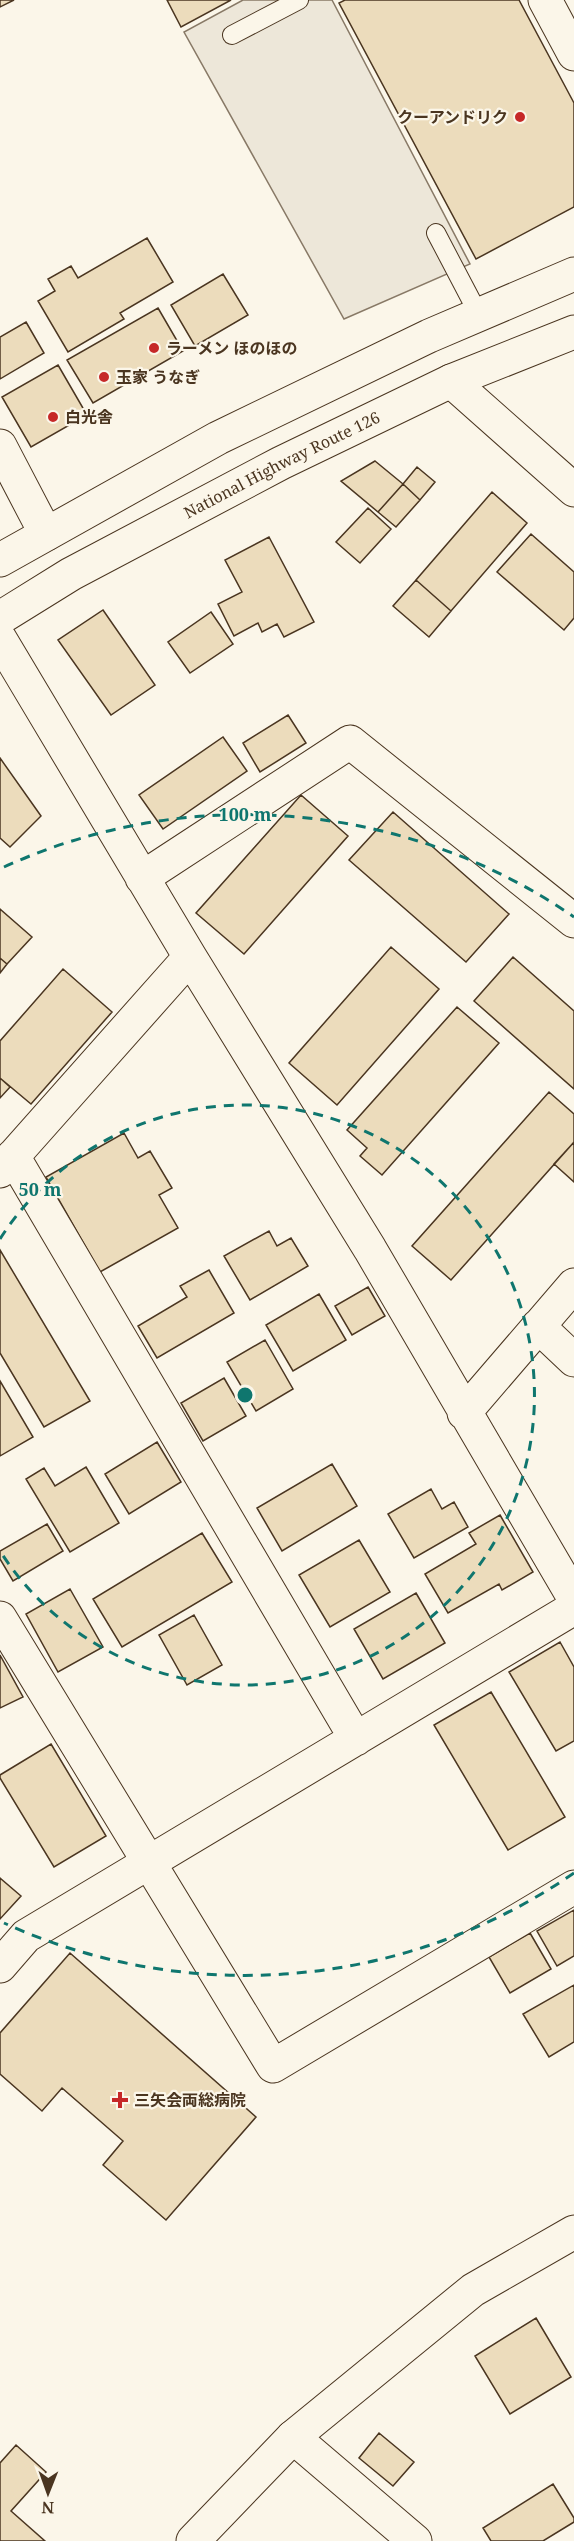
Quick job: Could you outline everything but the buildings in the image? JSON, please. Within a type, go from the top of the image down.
[{"type":"main road","points":[[545,0],[574,54]]},
{"type":"main road","points":[[0,560],[218,438],[479,315],[574,274]]},
{"type":"main road","name":"National Highway Route 126","points":[[0,618],[71,574],[260,474],[451,381],[574,332]]},
{"type":"main road","points":[[451,381],[574,490]]},
{"type":"main road","points":[[0,446],[46,534]]},
{"type":"main road","points":[[0,639],[142,878],[370,1249],[574,1598]]},
{"type":"main road","points":[[142,878],[350,742],[574,921]]},
{"type":"main road","points":[[190,957],[7,1163],[356,1739]]},
{"type":"main road","points":[[464,1413],[574,1285]]},
{"type":"main road","points":[[538,1326],[574,1360]]},
{"type":"main road","points":[[0,1966],[26,1936],[574,1608]]},
{"type":"main road","points":[[0,1618],[273,2066],[574,1887]]},
{"type":"main road","points":[[193,2541],[293,2437],[472,2290],[574,2232]]},
{"type":"main road","points":[[293,2437],[415,2541]]},
{"type":"lane","points":[[232,35],[298,0]]},
{"type":"lane","points":[[436,233],[479,315]]},
{"type":"shaded area","points":[[243,0],[332,0],[470,264],[344,319],[184,32]]},
{"type":"place","name":"クーアンドリク","points":[[520,117]]},
{"type":"place","name":"ラーメン ほのほの","points":[[154,348]]},
{"type":"place","name":"玉家 うなぎ","points":[[104,377]]},
{"type":"place","name":"白光舎","points":[[53,417]]},
{"type":"place","name":"三矢会両総病院","points":[[120,2100]]}]
